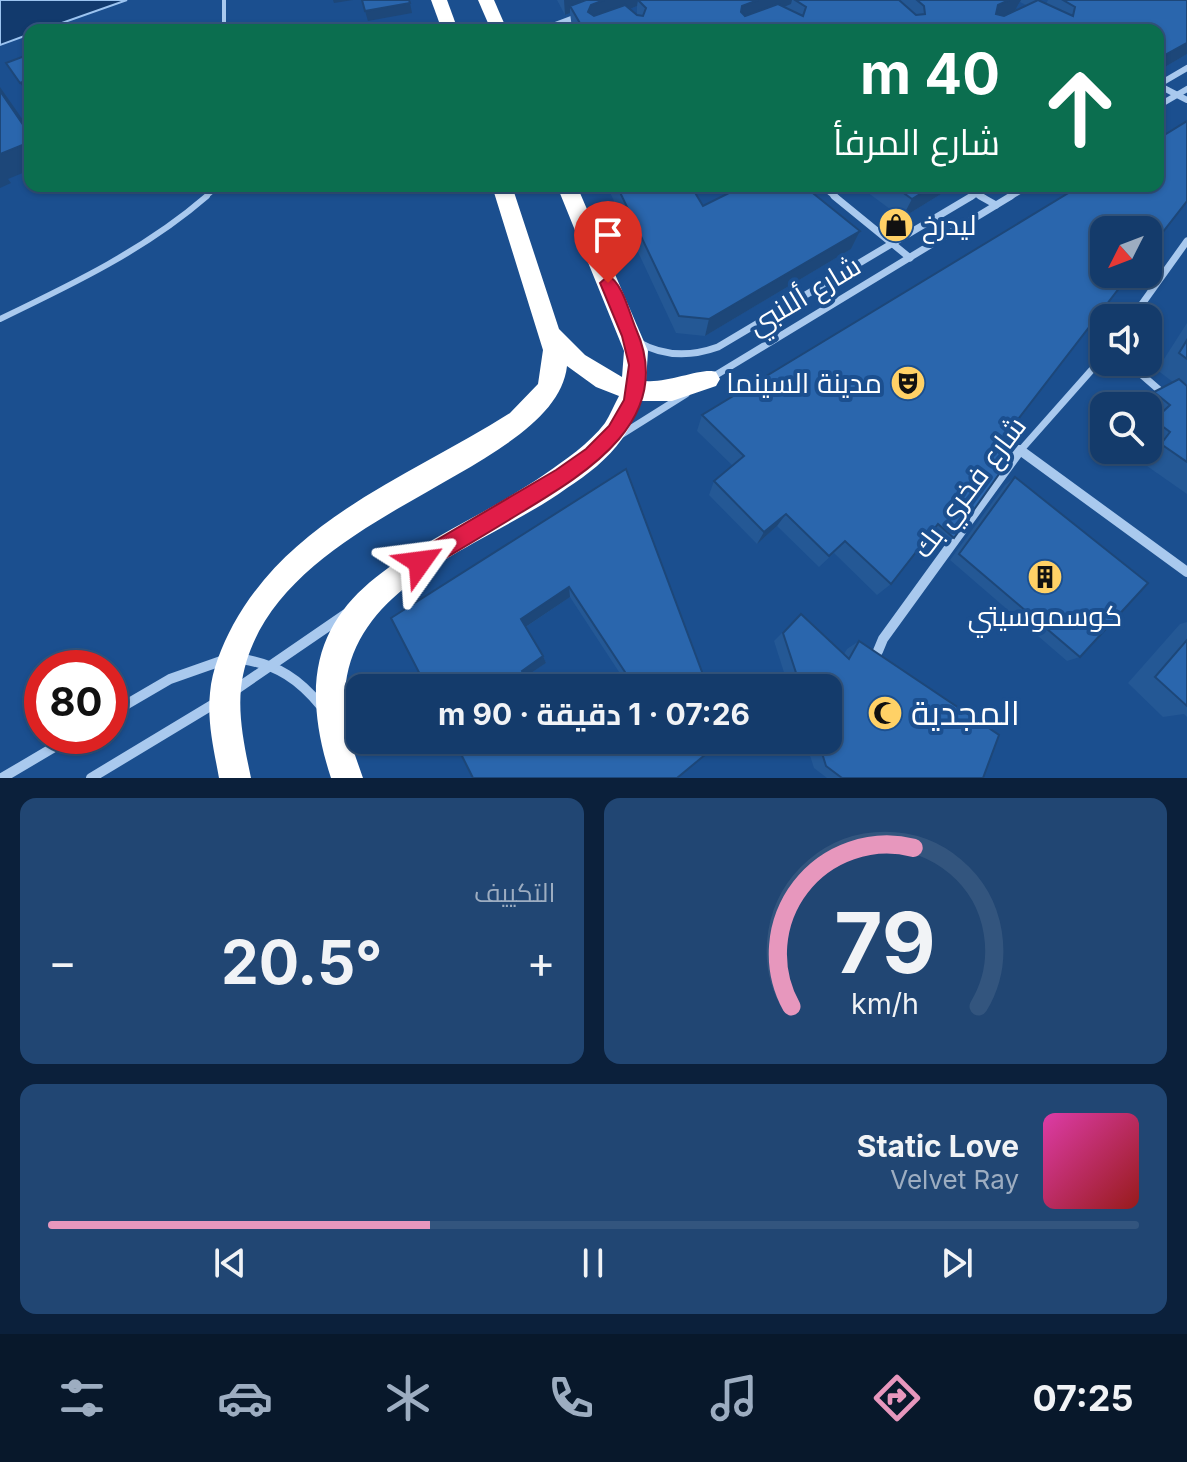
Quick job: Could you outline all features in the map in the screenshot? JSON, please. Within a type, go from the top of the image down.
[{"type":"highway","points":[[439,0],[448,24]]},
{"type":"highway","points":[[486,0],[496,24]]},
{"type":"highway","points":[[235,778],[228,743],[225,697],[233,658],[248,621],[264,595],[287,569],[350,521],[509,428],[532,411],[546,395],[555,376],[555,350],[550,331],[504,192]]},
{"type":"highway","points":[[347,778],[335,742],[329,696],[333,673],[348,630],[374,594],[396,576],[563,476],[605,444],[627,413],[635,390],[638,365],[631,336],[570,192]]},
{"type":"highway","points":[[550,331],[570,358],[608,383],[635,390],[672,391],[708,379]]},
{"type":"street","points":[[558,24],[595,10]]},
{"type":"street","points":[[1164,81],[1187,68]]},
{"type":"street","points":[[1164,88],[1187,100]]},
{"type":"street","points":[[1164,103],[1187,89]]},
{"type":"street","points":[[829,192],[910,258]]},
{"type":"street","points":[[972,192],[996,205]]},
{"type":"street","name":"شارع أللنبي","points":[[631,336],[658,352],[673,355],[704,353],[978,192]]},
{"type":"street","name":"شارع أللنبي","points":[[605,444],[1018,192]]},
{"type":"street","points":[[1142,304],[1187,241]]},
{"type":"street","name":"شارع فخري بك","points":[[878,651],[883,639],[1020,450],[1090,372]]},
{"type":"street","points":[[1143,376],[1176,404]]},
{"type":"street","points":[[1020,450],[1187,572]]},
{"type":"street","points":[[91,778],[225,697],[374,594]]},
{"type":"street","points":[[128,704],[170,679],[206,664],[233,658],[273,663],[302,682],[322,708],[335,742]]},
{"type":"street","points":[[2,778],[43,754]]},
{"type":"lane","points":[[224,0],[224,24]]},
{"type":"lane","points":[[0,319],[85,278],[146,243],[190,213],[213,192]]},
{"type":"water","points":[[0,0],[127,0],[59,24],[24,24],[24,36],[0,45]]},
{"type":"building","points":[[362,0],[409,0],[410,3],[365,11]]},
{"type":"building","points":[[586,0],[604,0],[591,5],[588,12],[594,16],[625,5],[643,16],[646,8],[638,0],[758,0],[742,6],[741,12],[745,16],[778,4],[803,16],[806,7],[795,0],[899,0],[916,15],[925,14],[924,6],[917,0],[1009,0],[998,5],[996,14],[1004,16],[1038,0],[1073,16],[1075,7],[1063,0],[1187,0],[1187,43],[1164,56],[1164,24],[580,24],[570,6]]},
{"type":"building","points":[[24,56],[24,81],[20,83],[6,63]]},
{"type":"building","points":[[0,91],[24,126],[24,144],[0,154]]},
{"type":"building","name":"مدينة السينما","points":[[1187,121],[1187,201],[1162,233],[1162,216],[1090,216],[1090,288],[1119,288],[1107,304],[1090,304],[1090,326],[995,449],[1009,460],[954,538],[938,524],[891,584],[845,541],[829,556],[786,514],[764,532],[714,481],[744,456],[702,415],[1070,192],[1164,192],[1164,135]]},
{"type":"building","points":[[620,192],[695,192],[703,206],[731,192],[811,192],[860,231],[709,319],[679,316]]},
{"type":"building","points":[[902,192],[923,192],[912,199]]},
{"type":"building","points":[[1187,340],[1187,359],[1179,353]]},
{"type":"building","points":[[1179,379],[1187,386],[1187,462],[1162,445],[1170,432],[1162,426],[1162,412],[1170,405],[1162,398],[1162,392],[1154,392]]},
{"type":"building","points":[[626,469],[703,674],[622,674],[625,672],[569,587],[521,619],[543,656],[522,671],[524,674],[420,674],[391,618]]},
{"type":"building","name":"كوسموسيتي","points":[[1015,477],[1148,583],[1080,657],[959,554]]},
{"type":"building","name":"المجدية","points":[[801,614],[849,659],[859,641],[999,735],[983,778],[842,778],[826,766],[822,754],[842,754],[842,674],[796,674],[783,633]]},
{"type":"building","points":[[1187,640],[1187,706],[1155,677]]},
{"type":"building","points":[[461,754],[706,754],[677,778],[473,778]]},
{"type":"place","name":"ليدرخ","points":[[896,225]]},
{"type":"place","name":"مدينة السينما","points":[[908,383]]},
{"type":"place","name":"كوسموسيتي","points":[[1045,577]]},
{"type":"place","name":"المجدية","points":[[885,713]]},
{"type":"route","points":[[420,562],[563,476],[593,455],[615,432],[633,401],[638,365],[631,336],[608,283]]}]
